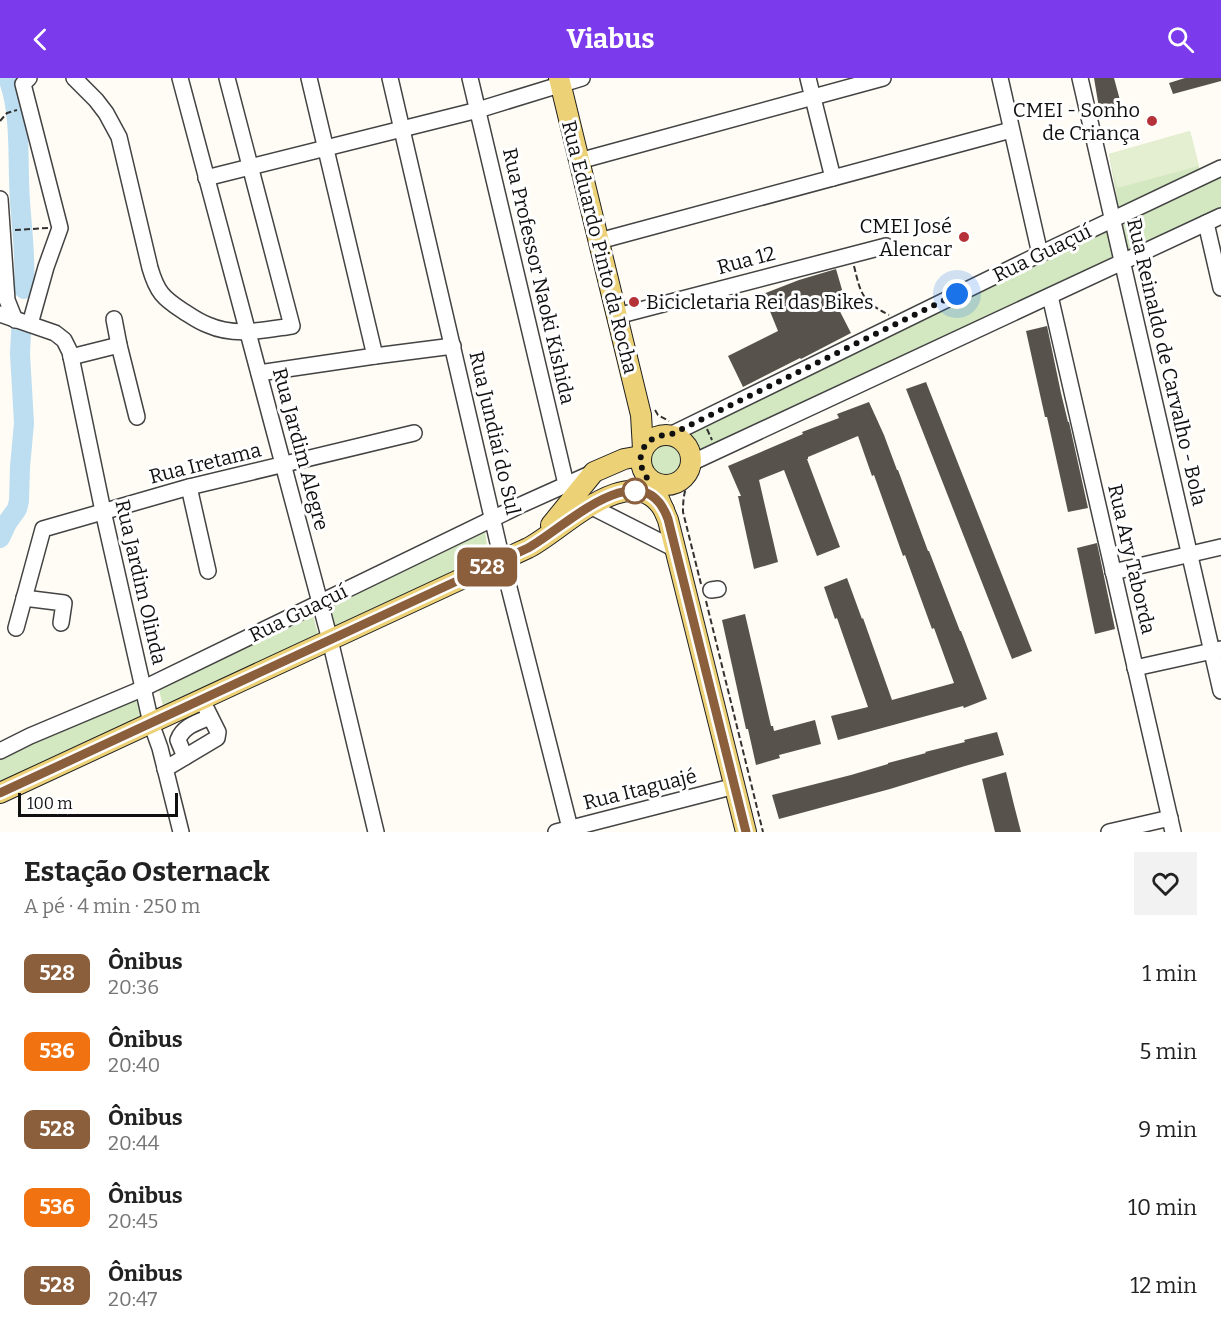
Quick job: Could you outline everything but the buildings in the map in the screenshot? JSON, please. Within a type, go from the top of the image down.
[{"type":"main road","name":"Rua Eduardo Pinto da Rocha","points":[[560,81],[617,316],[648,411],[642,452]]},
{"type":"main road","points":[[644,484],[669,486],[678,483],[694,468],[684,442],[648,411]]},
{"type":"main road","points":[[668,430],[652,439],[642,452],[640,464],[644,484],[639,491],[657,501],[666,515],[746,832]]},
{"type":"main road","name":"Rua Guaçuí","points":[[535,544],[594,472],[642,452]]},
{"type":"main road","points":[[590,506],[584,490],[594,472]]},
{"type":"main road","points":[[666,515],[678,483]]},
{"type":"main road","name":"Rua Guaçuí","points":[[0,793],[152,723],[180,726],[206,708],[330,640],[535,544],[606,497],[644,484]]},
{"type":"street","points":[[74,78],[106,113],[119,137],[154,284],[160,292],[169,302],[207,325],[222,330],[249,332],[292,326],[226,78]]},
{"type":"street","name":"Rua Jardim Alegre","points":[[180,78],[330,640],[376,832]]},
{"type":"street","points":[[309,78],[375,356]]},
{"type":"street","name":"Rua Jundiaí do Sul","points":[[390,78],[566,831]]},
{"type":"street","name":"Rua Professor Naoki Kishida","points":[[470,78],[567,484]]},
{"type":"street","points":[[206,178],[478,110],[560,81],[582,78]]},
{"type":"street","points":[[807,78],[832,178]]},
{"type":"street","points":[[579,161],[882,78]]},
{"type":"street","points":[[1000,78],[1040,254]]},
{"type":"street","name":"Rua Reinaldo de Carvalho - Bola","points":[[1080,78],[1190,554],[1216,650],[1221,691]]},
{"type":"street","points":[[22,322],[60,228],[26,81]]},
{"type":"street","points":[[599,241],[1011,130]]},
{"type":"street","name":"Rua Guaçuí","points":[[668,430],[901,322],[1221,168]]},
{"type":"street","points":[[0,199],[4,228],[7,300],[22,322]]},
{"type":"street","points":[[694,468],[1221,216]]},
{"type":"street","points":[[1206,223],[1221,288]]},
{"type":"street","name":"Rua 12","points":[[617,316],[886,246]]},
{"type":"street","name":"Rua Ary Taborda","points":[[1050,296],[1171,825]]},
{"type":"street","points":[[0,314],[22,322]]},
{"type":"street","points":[[114,319],[137,417]]},
{"type":"street","name":"Rua Jardim Olinda","points":[[22,322],[55,333],[64,340],[71,357],[103,511],[152,723],[181,832]]},
{"type":"street","points":[[71,357],[119,345]]},
{"type":"street","points":[[259,373],[453,346]]},
{"type":"street","name":"Rua Iretama","points":[[24,598],[43,529],[189,487],[414,433]]},
{"type":"street","name":"Rua Guaçuí","points":[[0,751],[144,688],[594,472]]},
{"type":"street","points":[[189,487],[208,571]]},
{"type":"street","points":[[590,506],[675,549]]},
{"type":"street","points":[[1113,572],[1221,547]]},
{"type":"street","points":[[16,628],[24,598],[64,603],[61,623]]},
{"type":"street","points":[[1135,668],[1216,650]]},
{"type":"street","points":[[165,769],[217,738],[218,732],[206,708]]},
{"type":"street","points":[[180,726],[185,757]]},
{"type":"street","points":[[160,748],[180,726]]},
{"type":"street","name":"Rua Itaguajé","points":[[566,831],[735,786]]},
{"type":"street","points":[[1109,832],[1171,825]]},
{"type":"path","points":[[0,121],[8,112],[20,108]]},
{"type":"path","points":[[4,228],[34,229]]},
{"type":"path","points":[[852,255],[863,296],[876,308],[901,322]]},
{"type":"path","points":[[648,411],[658,415],[668,430]]},
{"type":"path","points":[[704,424],[714,446]]},
{"type":"path","points":[[694,468],[685,489],[683,512],[763,832]]},
{"type":"green space","points":[[1190,131],[1200,171],[1119,209],[1109,154]]},
{"type":"green space","points":[[1190,131],[1199,166],[1117,188],[1109,154]]},
{"type":"green space","points":[[1221,176],[1221,211],[1129,253],[1120,223]]},
{"type":"green space","points":[[1108,228],[1116,259],[698,454],[685,433]]},
{"type":"green space","points":[[666,439],[674,440],[681,445],[686,452],[686,468],[681,475],[674,480],[666,481],[658,480],[651,475],[646,468],[645,460],[646,452],[651,445],[658,440]]},
{"type":"green space","points":[[485,532],[489,557],[334,629],[330,607]]},
{"type":"green space","points":[[313,615],[319,638],[164,710],[158,686]]},
{"type":"green space","points":[[139,695],[144,719],[0,783],[0,758]]},
{"type":"waterway","points":[[8,78],[17,122],[24,289]]},
{"type":"waterway","points":[[0,538],[17,509],[19,501],[24,423],[21,332]]},
{"type":"bus line","name":"528","points":[[0,793],[528,548],[606,497],[620,492],[639,491],[657,501],[668,519],[746,832]]},
{"type":"place","name":"CMEI - Sonho de Criança","points":[[1152,121]]},
{"type":"place","name":"CMEI José Alencar","points":[[964,237]]},
{"type":"place","name":"Bicicletaria Rei das Bikes","points":[[634,302]]},
{"type":"route","points":[[635,491],[633,491],[647,478],[642,471],[640,456],[652,439],[670,435],[957,294]]}]
